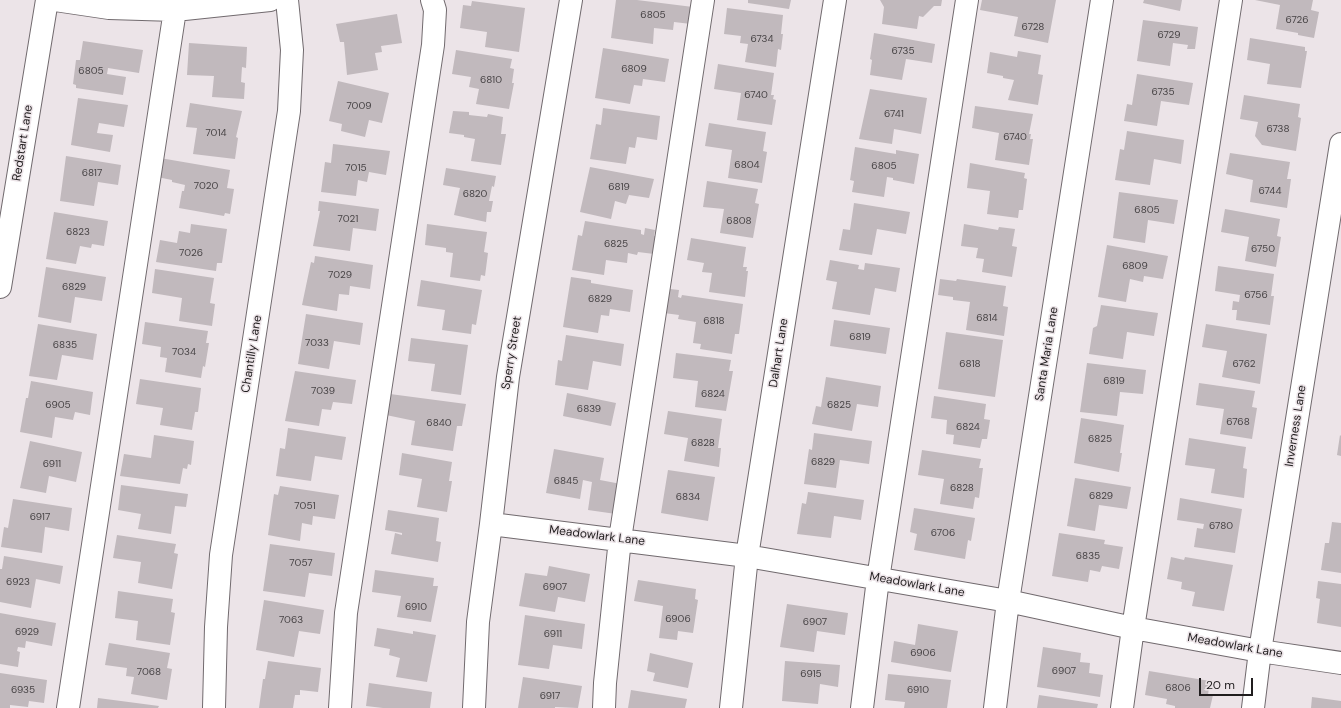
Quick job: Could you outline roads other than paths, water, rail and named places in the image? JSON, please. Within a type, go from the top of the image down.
[{"type":"street","name":"Redstart Lane","points":[[0,287],[46,0]]},
{"type":"street","points":[[55,0],[109,8],[174,10],[270,0]]},
{"type":"street","name":"Chantilly Lane","points":[[214,708],[216,627],[221,555],[289,111],[292,50],[287,0]]},
{"type":"street","points":[[340,708],[346,613],[433,44],[435,10],[432,0]]},
{"type":"street","name":"Sperry Street","points":[[474,708],[478,622],[508,377],[572,0]]},
{"type":"street","points":[[604,708],[605,683],[620,539],[703,0]]},
{"type":"street","name":"Dalhart Lane","points":[[731,708],[748,556],[835,0]]},
{"type":"street","points":[[862,708],[878,579],[967,0]]},
{"type":"street","name":"Santa Maria Lane","points":[[996,708],[1008,601],[1102,0]]},
{"type":"street","points":[[1122,708],[1133,628],[1231,0]]},
{"type":"street","points":[[68,708],[174,10]]},
{"type":"street","name":"Inverness Lane","points":[[1253,708],[1260,651],[1341,144]]},
{"type":"street","name":"Meadowlark Lane","points":[[491,524],[748,556],[1008,601],[1133,628],[1260,651],[1341,663]]}]
